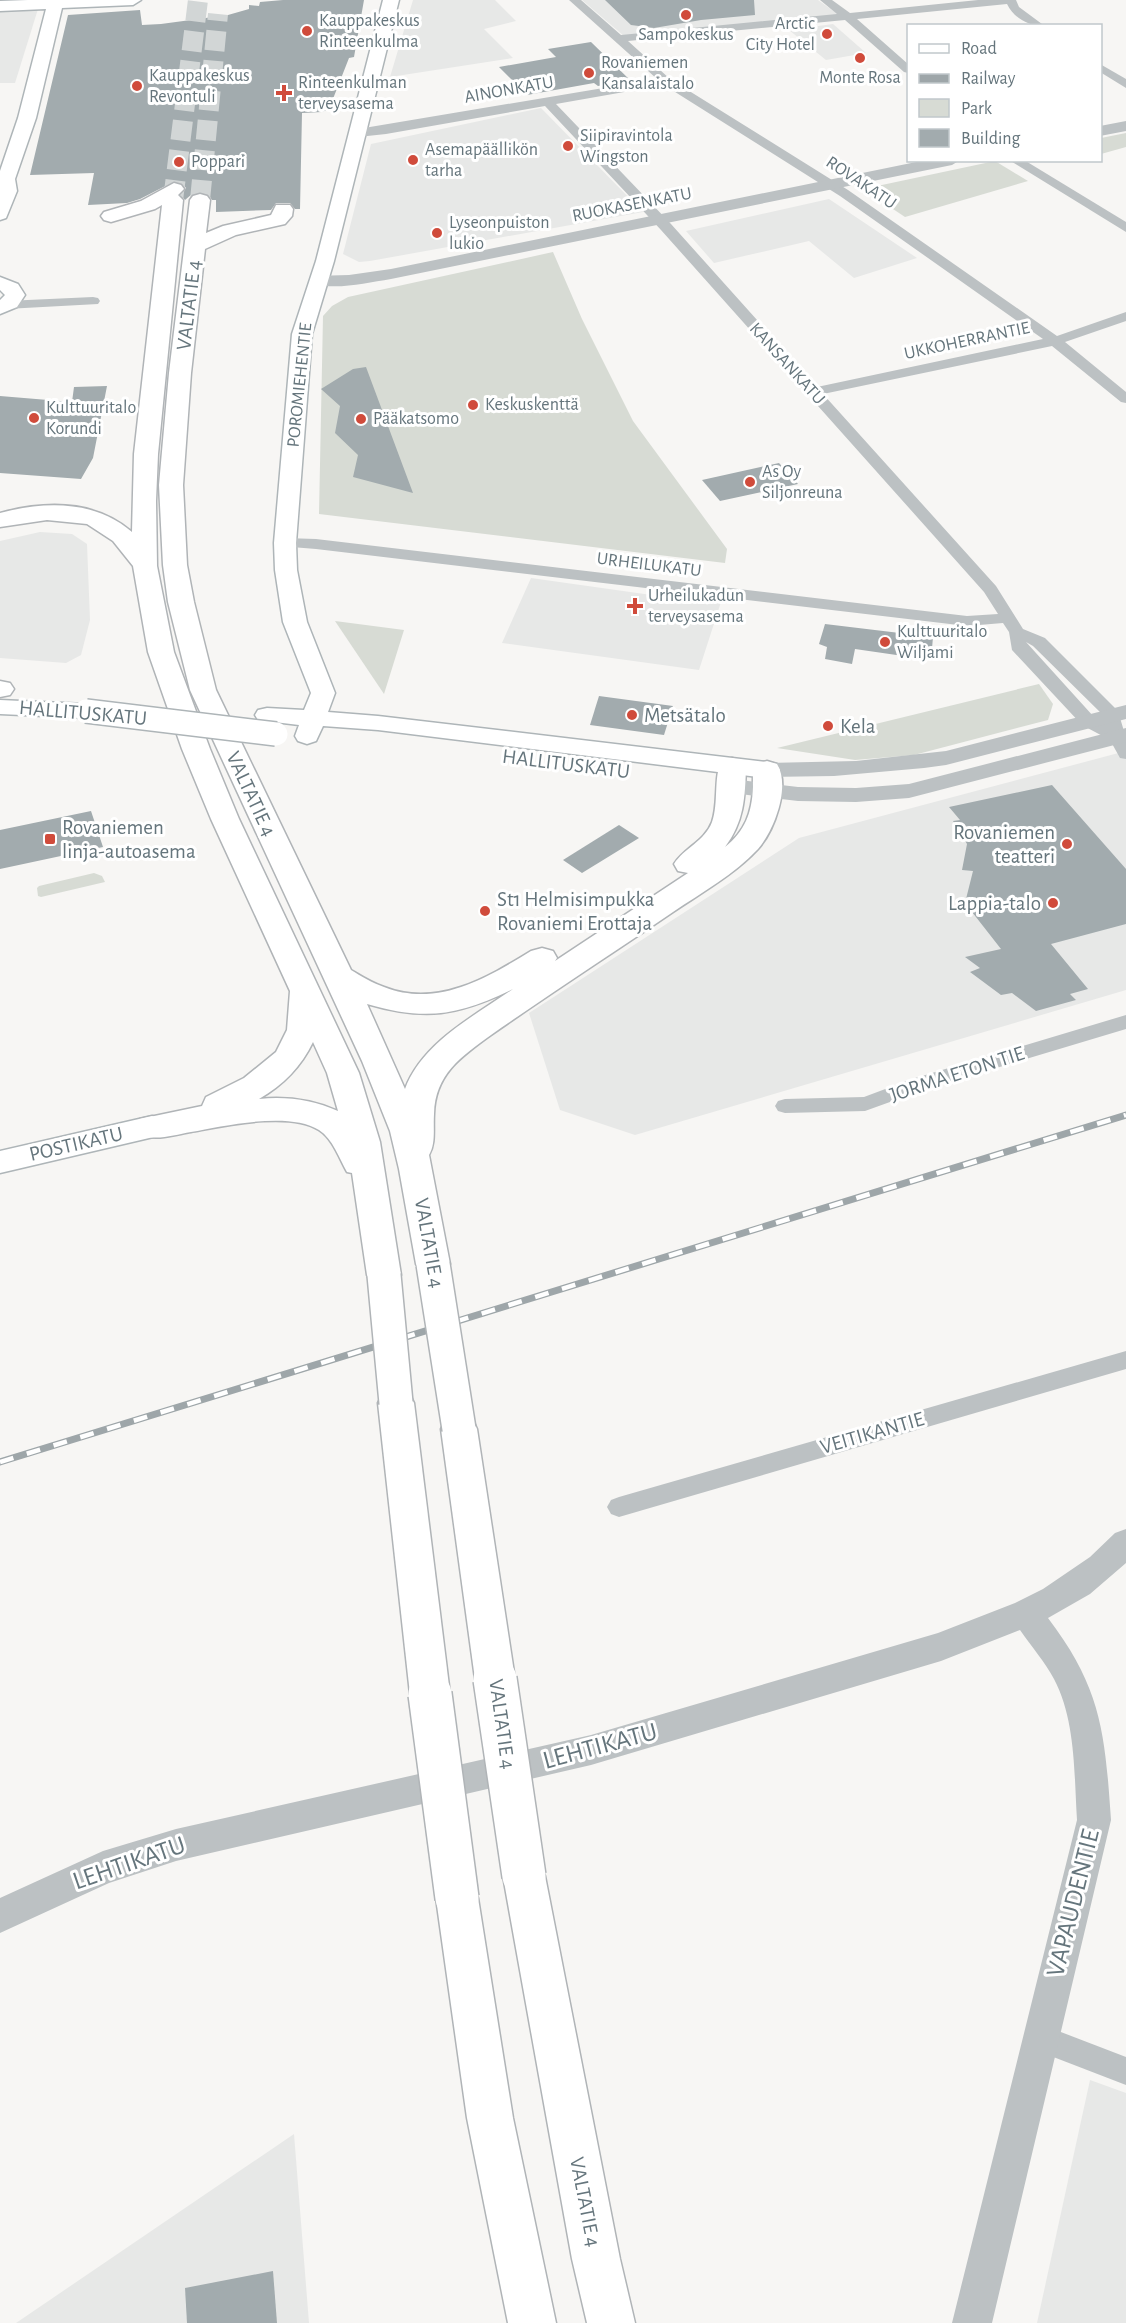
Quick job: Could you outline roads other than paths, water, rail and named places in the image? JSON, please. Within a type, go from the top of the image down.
[{"type":"highway","name":"VALTATIE 4","points":[[169,236],[159,226],[151,223],[111,216],[173,195],[169,236],[146,454],[145,566],[161,652],[196,749],[343,1073],[364,1142],[368,1181],[384,1275],[396,1403],[430,1694],[458,1898],[490,2118],[528,2315]]},
{"type":"highway","name":"VALTATIE 4","points":[[196,245],[230,230],[278,220],[282,216],[283,209],[270,216],[232,221],[217,217],[200,202],[180,373],[171,485],[175,565],[181,602],[203,690],[256,808],[378,1062],[406,1131],[416,1169],[459,1430],[524,1876],[596,2259],[611,2323]]},
{"type":"highway","points":[[0,520],[35,513],[58,512],[97,520],[123,537],[145,566]]},
{"type":"highway","points":[[338,977],[373,995],[405,1003],[438,1004],[483,993],[661,884],[705,852],[726,825],[732,808],[732,777]]},
{"type":"highway","points":[[416,1169],[419,1096],[424,1081],[433,1068],[453,1047],[518,1000],[680,894],[729,858],[757,831],[766,811],[767,780]]},
{"type":"highway","points":[[153,1127],[247,1093],[278,1070],[302,1034],[304,991]]},
{"type":"highway","points":[[153,1127],[262,1109],[314,1114],[331,1121],[348,1143],[368,1181]]},
{"type":"main road","points":[[0,6],[133,0]]},
{"type":"main road","name":"POROMIEHENTIE","points":[[310,727],[323,693],[295,622],[286,570],[285,543],[302,334],[319,280],[392,0]]},
{"type":"main road","points":[[0,214],[8,191],[3,182],[27,118],[55,2]]},
{"type":"main road","name":"HALLITUSKATU","points":[[0,694],[310,727],[373,741],[550,761],[767,780]]},
{"type":"main road","name":"POSTIKATU","points":[[0,1162],[153,1127]]},
{"type":"street","name":"ROVAKATU","points":[[574,0],[666,81],[832,185],[1054,341],[1126,399]]},
{"type":"street","points":[[825,0],[907,68]]},
{"type":"street","points":[[618,39],[1011,0],[1015,9],[1035,24]]},
{"type":"street","points":[[1102,68],[1126,84]]},
{"type":"street","name":"AINONKATU","points":[[358,132],[386,130],[666,81]]},
{"type":"street","name":"KANSANKATU","points":[[548,102],[660,221],[990,589],[1013,625],[1018,646],[1088,721]]},
{"type":"street","points":[[1102,131],[1126,126]]},
{"type":"street","name":"RUOKASENKATU","points":[[319,280],[349,280],[391,274],[942,162]]},
{"type":"street","points":[[1018,162],[1126,228]]},
{"type":"street","points":[[5,296],[48,305],[60,301],[93,301]]},
{"type":"street","name":"UKKOHERRANTIE","points":[[812,392],[1054,341],[1126,316]]},
{"type":"street","name":"URHEILUKATU","points":[[285,543],[316,544],[1013,625]]},
{"type":"street","name":"KANSANKATU","points":[[1013,625],[1039,642],[1121,731]]},
{"type":"street","name":"HALLITUSKATU","points":[[767,780],[946,758],[1088,721],[1121,731]]},
{"type":"street","name":"HALLITUSKATU","points":[[767,780],[798,794],[856,795],[909,791],[1121,731]]},
{"type":"street","name":"JORMA ETON TIE","points":[[785,1106],[865,1104],[919,1084],[1126,1022]]},
{"type":"street","name":"VEITIKANTIE","points":[[619,1507],[1126,1360]]},
{"type":"street","points":[[1026,1613],[1079,1584],[1101,1567],[1126,1542]]},
{"type":"street","name":"LEHTIKATU","points":[[0,1916],[104,1868],[176,1845],[591,1750],[941,1647],[1026,1613]]},
{"type":"street","name":"VAPAUDENTIE","points":[[972,2323],[1094,1820],[1089,1741],[1079,1702],[1066,1670],[1026,1613]]},
{"type":"street","points":[[1040,2038],[1126,2071]]},
{"type":"tunnel","points":[[173,200],[198,0]]},
{"type":"tunnel","points":[[200,200],[218,14]]},
{"type":"railway","points":[[0,1462],[1126,1115]]},
{"type":"place","name":"Sampokeskus","points":[[686,15]]},
{"type":"place","name":"Kauppakeskus Rinteenkulma","points":[[307,31]]},
{"type":"place","name":"Arctic City Hotel","points":[[827,34]]},
{"type":"place","name":"Monte Rosa","points":[[860,58]]},
{"type":"place","name":"Rovaniemen Kansalaistalo","points":[[589,73]]},
{"type":"place","name":"Kauppakeskus Revontuli","points":[[137,86]]},
{"type":"place","name":"Rinteenkulman terveysasema","points":[[284,93]]},
{"type":"place","name":"Siipiravintola Wingston","points":[[568,146]]},
{"type":"place","name":"Asemapäällikön tarha","points":[[413,160]]},
{"type":"place","name":"Poppari","points":[[179,162]]},
{"type":"place","name":"Lyseonpuiston lukio","points":[[437,233]]},
{"type":"place","name":"Keskuskenttä","points":[[473,405]]},
{"type":"place","name":"Kulttuuritalo Korundi","points":[[34,418]]},
{"type":"place","name":"Pääkatsomo","points":[[361,419]]},
{"type":"place","name":"As Oy Siljonreuna","points":[[750,482]]},
{"type":"place","name":"Urheilukadun terveysasema","points":[[635,606]]},
{"type":"place","name":"Kulttuuritalo Wiljami","points":[[885,642]]},
{"type":"place","name":"Metsätalo","points":[[632,715]]},
{"type":"place","name":"Kela","points":[[828,726]]},
{"type":"place","name":"Rovaniemen linja-autoasema","points":[[50,839]]},
{"type":"place","name":"Rovaniemen teatteri","points":[[1067,844]]},
{"type":"place","name":"Lappia-talo","points":[[1053,903]]},
{"type":"place","name":"St1 Helmisimpukka Rovaniemi Erottaja","points":[[485,911]]}]
